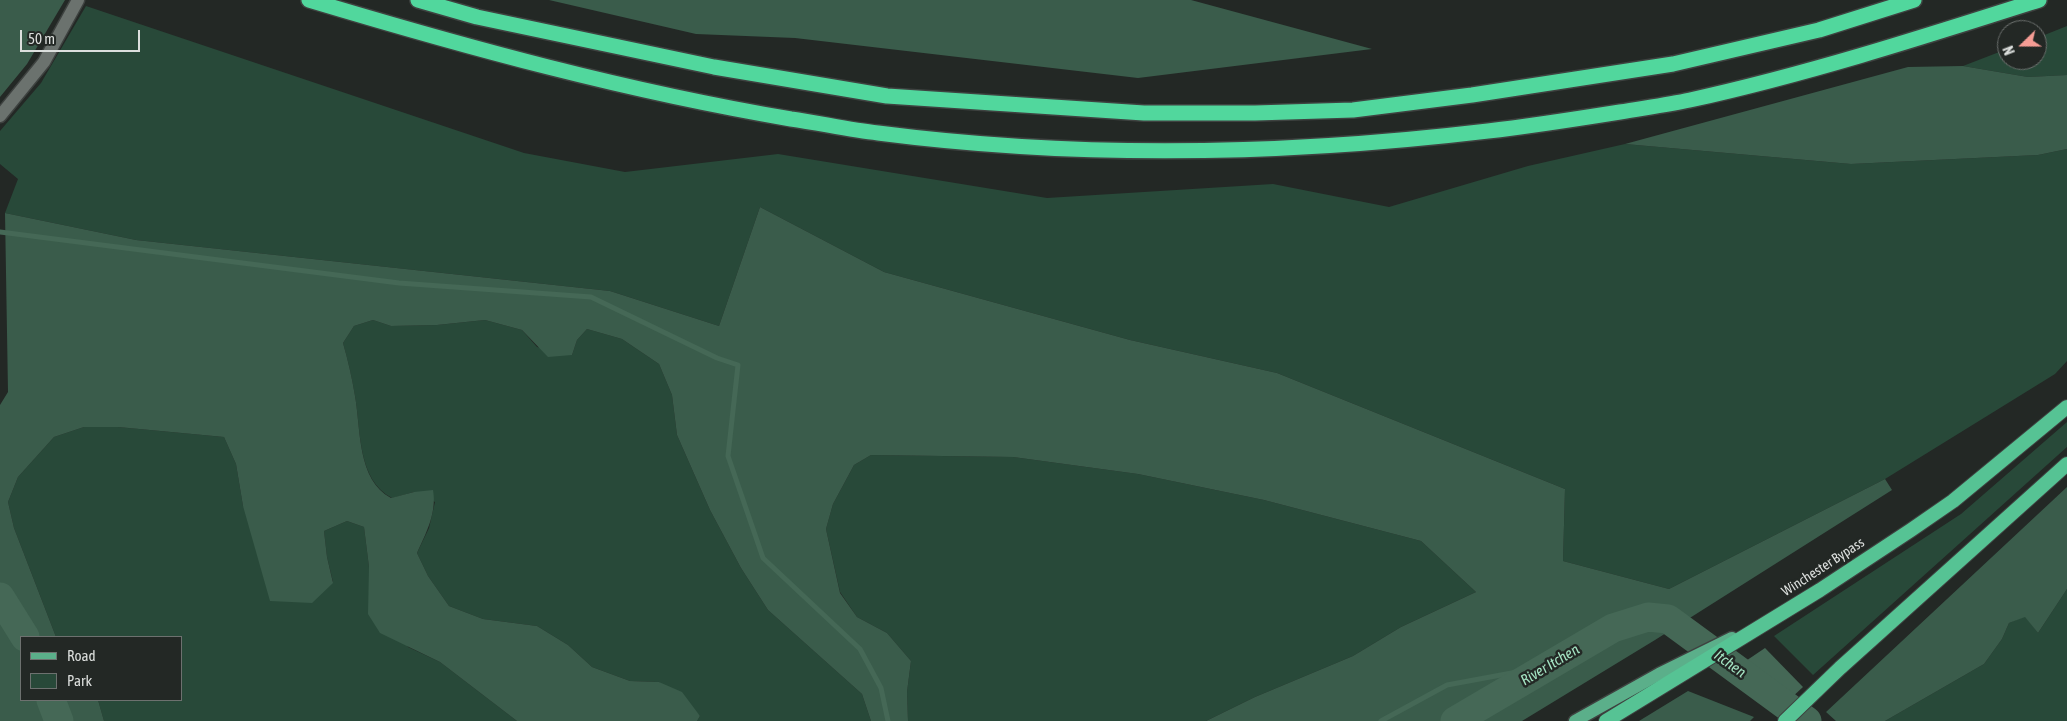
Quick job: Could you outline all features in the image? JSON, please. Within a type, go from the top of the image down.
[{"type":"highway","points":[[309,0],[502,56],[610,83],[744,111],[877,133],[978,143],[1105,150],[1258,150],[1399,142],[1534,126],[1685,101],[1789,77],[2039,0]]},
{"type":"highway","points":[[418,0],[477,17],[714,67],[887,96],[1144,113],[1353,110],[1472,95],[1673,64],[1819,30],[1914,0]]},
{"type":"highway","name":"Winchester Bypass","points":[[1606,721],[1662,679],[1782,613],[1953,501],[2067,407]]},
{"type":"highway","points":[[1785,721],[1840,668],[2067,464]]},
{"type":"main road","points":[[1575,721],[1662,679]]},
{"type":"street","points":[[0,116],[44,62],[78,0]]},
{"type":"green space","points":[[86,6],[524,153],[625,172],[778,154],[1047,198],[1273,184],[1389,207],[1528,166],[1625,144],[1851,164],[2038,155],[2067,149],[2067,361],[2055,374],[1885,479],[1669,589],[1563,561],[1565,489],[1277,373],[1130,340],[884,272],[760,207],[719,326],[610,291],[136,240],[5,213],[18,179],[0,164],[0,131],[41,83]]},
{"type":"green space","points":[[2067,26],[2067,75],[2028,77],[1963,66],[1997,53],[1997,70],[2047,70],[2047,34]]},
{"type":"green space","points":[[373,320],[391,326],[437,325],[485,320],[522,330],[537,347],[572,355],[577,340],[587,329],[622,339],[659,364],[672,395],[677,435],[710,510],[741,568],[768,610],[862,694],[871,721],[697,721],[700,716],[659,682],[630,681],[592,667],[568,645],[537,626],[483,619],[449,606],[428,576],[417,553],[429,528],[435,502],[414,492],[392,498],[381,490],[372,479],[366,467],[360,438],[354,389],[343,343],[354,326]]},
{"type":"green space","points":[[2067,422],[2067,447],[1813,675],[1774,636],[1961,514]]},
{"type":"green space","points":[[84,427],[118,427],[224,437],[236,464],[243,506],[333,582],[327,557],[324,531],[347,521],[364,527],[369,567],[408,647],[440,662],[517,721],[104,721],[98,701],[182,701],[182,636],[56,636],[14,528],[8,502],[18,477],[54,437]]},
{"type":"green space","points":[[871,455],[1013,457],[1138,474],[1264,500],[1421,541],[1476,592],[1401,627],[1353,656],[1255,697],[1206,721],[908,721],[907,692],[911,661],[887,633],[857,617],[840,592],[826,529],[833,504],[854,465]]},
{"type":"green space","points":[[2067,589],[2067,721],[1885,721],[1984,664],[2002,639],[2009,623],[2025,616],[2038,633]]},
{"type":"shaded area","points":[[0,0],[65,0],[27,64],[0,97]]},
{"type":"shaded area","points":[[549,0],[1191,0],[1372,49],[1138,78],[795,38],[696,34]]},
{"type":"shaded area","points":[[1963,66],[2028,77],[2067,75],[2067,149],[2038,155],[1851,164],[1625,144],[1908,67]]},
{"type":"shaded area","points":[[760,207],[884,272],[1130,340],[1277,373],[1565,489],[1563,561],[1669,589],[1885,479],[1892,490],[1655,640],[1522,721],[1206,721],[1255,697],[1353,656],[1401,627],[1476,592],[1421,541],[1264,500],[1138,474],[1013,457],[871,455],[854,465],[833,504],[826,529],[840,593],[857,617],[887,633],[911,661],[907,692],[908,721],[871,721],[862,694],[768,610],[741,568],[710,510],[677,435],[672,395],[659,364],[622,339],[587,329],[577,340],[572,355],[548,357],[522,330],[485,320],[437,325],[391,326],[373,320],[354,326],[343,343],[354,389],[360,438],[366,467],[380,490],[391,498],[414,492],[433,490],[432,515],[417,553],[428,576],[449,606],[483,619],[537,626],[568,645],[592,667],[630,681],[659,682],[682,692],[700,716],[697,721],[517,721],[440,662],[380,633],[368,614],[369,567],[364,527],[347,521],[324,531],[333,583],[312,603],[270,601],[243,506],[236,464],[224,437],[118,427],[84,427],[54,437],[18,477],[8,502],[14,528],[56,636],[20,636],[20,701],[98,701],[104,721],[0,721],[0,405],[8,392],[5,213],[136,240],[610,291],[719,326]]},
{"type":"shaded area","points":[[2067,487],[2067,589],[2038,633],[2025,617],[2009,623],[2002,639],[1984,664],[1885,721],[1836,721],[1826,712]]},
{"type":"shaded area","points":[[1765,648],[1803,687],[1776,712],[1731,671]]},
{"type":"shaded area","points":[[1688,691],[1754,717],[1750,721],[1639,721]]},
{"type":"waterway","points":[[0,232],[399,283],[591,297],[717,358],[738,365],[728,456],[763,558],[860,649],[881,688],[888,721]]},
{"type":"waterway","name":"River Itchen","points":[[0,597],[24,636]]},
{"type":"waterway","name":"River Itchen","points":[[1455,721],[1613,628],[1648,617],[1668,619],[1807,721]]},
{"type":"waterway","points":[[1381,721],[1447,685],[1544,667]]},
{"type":"waterway","name":"River Itchen","points":[[51,701],[59,721]]},
{"type":"water label","name":"Itchen","points":[[1730,664]]}]
